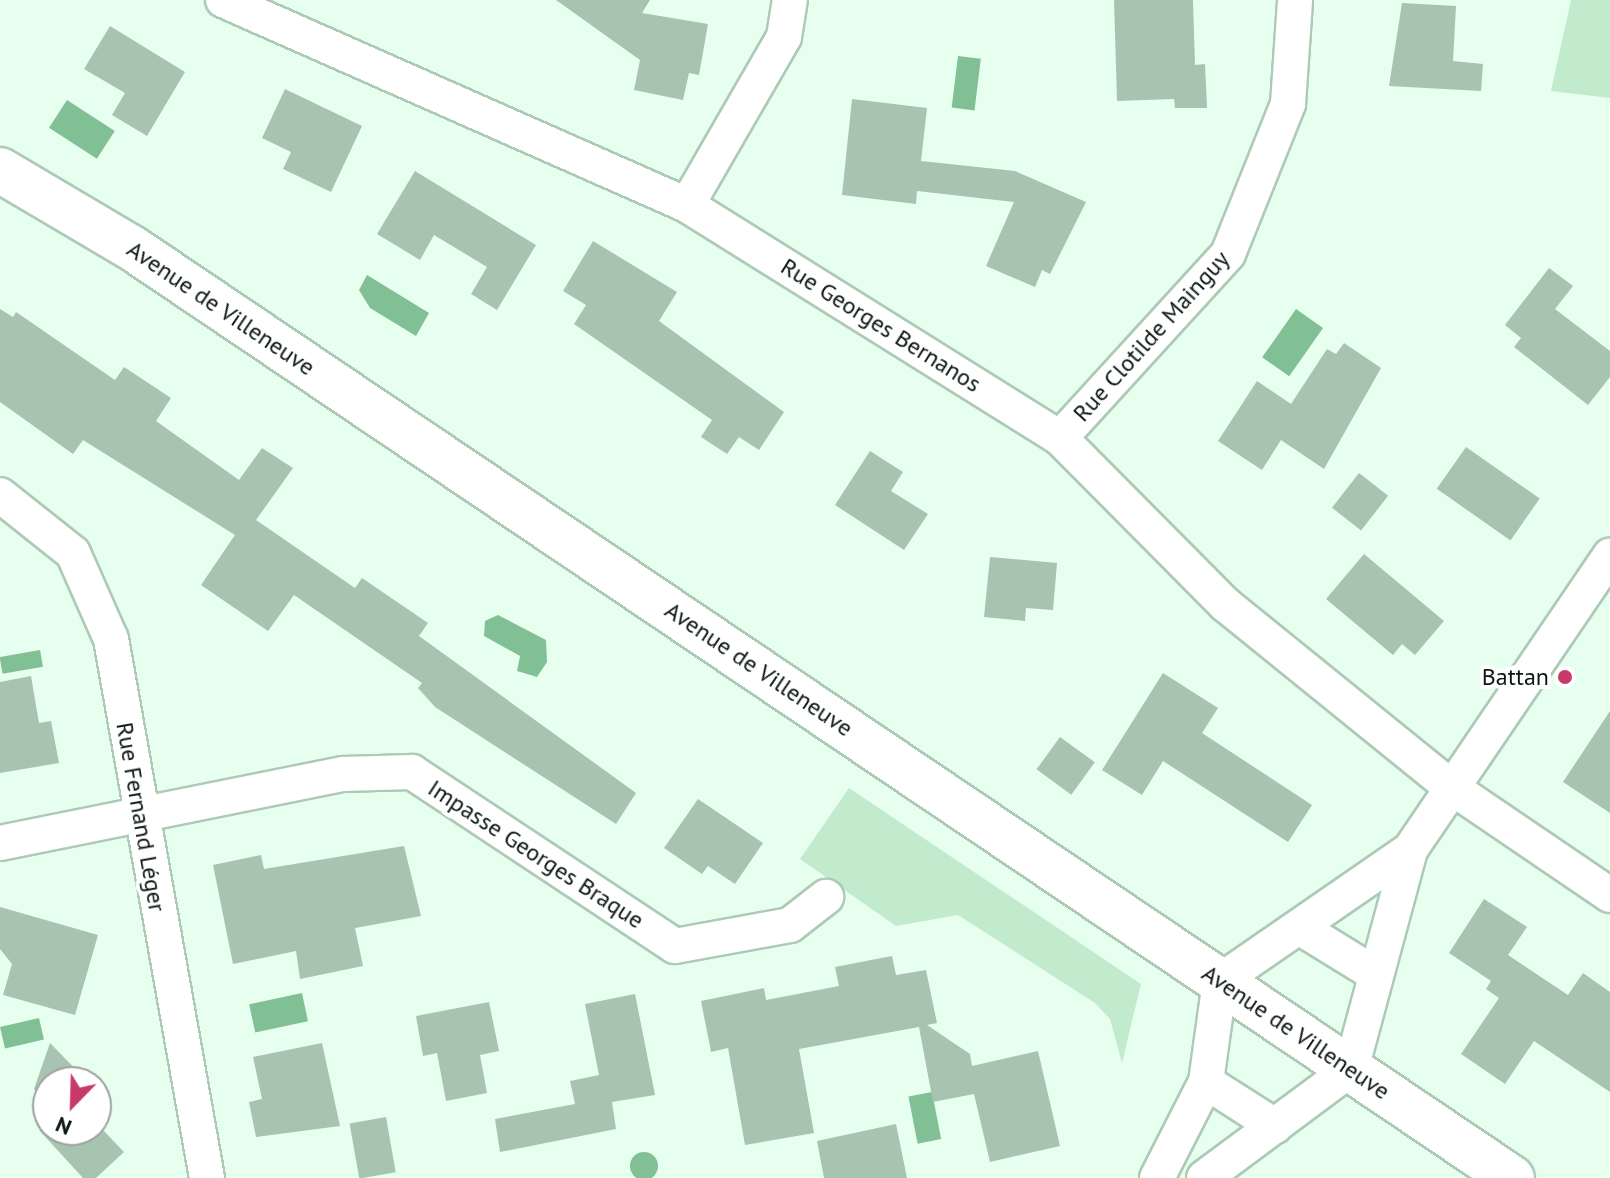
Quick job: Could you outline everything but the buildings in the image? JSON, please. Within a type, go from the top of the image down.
[{"type":"main road","name":"Avenue de Villeneuve","points":[[0,170],[132,248],[1512,1178]]},
{"type":"street","name":"Rue Georges Bernanos","points":[[223,0],[687,205],[1060,438],[1226,605],[1451,787],[1610,895]]},
{"type":"street","points":[[687,205],[784,37],[790,0]]},
{"type":"street","name":"Rue Clotilde Mainguy","points":[[1060,438],[1228,254],[1288,104],[1295,0]]},
{"type":"street","name":"Rue Fernand Léger","points":[[0,495],[73,553],[111,639],[140,817],[207,1178]]},
{"type":"street","points":[[1204,1178],[1351,1069],[1372,972],[1410,850],[1610,556]]},
{"type":"street","name":"Impasse Georges Braque","points":[[0,843],[343,774],[412,772],[675,946],[790,925],[826,897]]},
{"type":"street","points":[[1157,1178],[1206,1082],[1220,981],[1302,929],[1410,850]]},
{"type":"street","points":[[1302,929],[1372,972]]},
{"type":"street","points":[[1206,1082],[1275,1126]]},
{"type":"shaded area","points":[[1571,0],[1610,0],[1610,98],[1551,91]]},
{"type":"shaded area","points":[[958,56],[981,59],[974,110],[952,108]]},
{"type":"shaded area","points":[[67,100],[115,131],[97,159],[49,128]]},
{"type":"shaded area","points":[[367,275],[429,313],[416,336],[370,308],[359,290]]},
{"type":"shaded area","points":[[1296,309],[1323,328],[1289,376],[1262,357]]},
{"type":"shaded area","points":[[498,615],[546,640],[547,662],[537,677],[517,671],[520,656],[484,636],[485,621]]},
{"type":"shaded area","points":[[40,650],[43,667],[3,674],[0,657]]},
{"type":"shaded area","points":[[849,788],[1141,984],[1122,1063],[1110,1019],[1095,1003],[958,915],[896,926],[800,859]]},
{"type":"shaded area","points":[[302,993],[308,1021],[255,1033],[249,1004]]},
{"type":"shaded area","points":[[39,1018],[44,1039],[5,1048],[0,1027]]},
{"type":"shaded area","points":[[932,1092],[941,1139],[918,1144],[908,1097]]},
{"type":"shaded area","points":[[644,1152],[654,1156],[658,1166],[654,1176],[644,1180],[634,1176],[630,1166],[634,1156]]},
{"type":"place","name":"Battan","points":[[1565,677]]}]
